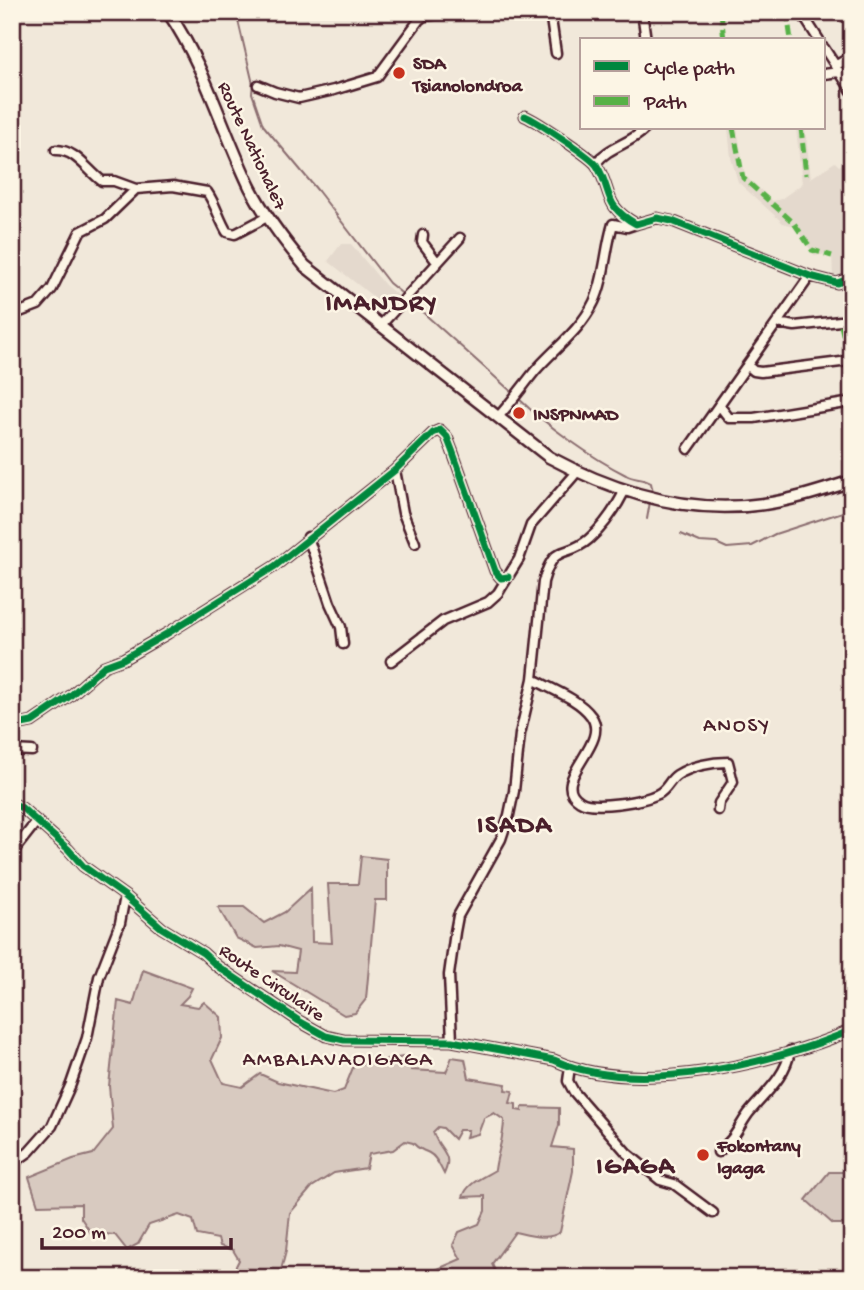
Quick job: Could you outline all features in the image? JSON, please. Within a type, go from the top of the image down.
[{"type":"main road","name":"Route Nationale7","points":[[168,12],[182,33],[197,65],[250,187],[267,217],[304,266],[549,457],[577,472],[625,490],[685,504],[733,507],[792,499],[851,483]]},
{"type":"street","points":[[258,85],[299,98],[377,77],[419,20],[424,16],[454,12]]},
{"type":"street","points":[[550,12],[556,53]]},
{"type":"street","points":[[642,12],[646,38]]},
{"type":"street","points":[[801,12],[818,38]]},
{"type":"street","points":[[826,51],[852,91]]},
{"type":"street","points":[[826,73],[837,69],[852,56]]},
{"type":"street","points":[[525,116],[596,163],[608,197],[616,209],[636,224]]},
{"type":"street","points":[[596,163],[602,155],[634,139],[644,130]]},
{"type":"street","points":[[56,150],[72,153],[102,181],[114,181],[136,189],[173,186],[207,192],[217,206],[227,232],[234,234],[267,217]]},
{"type":"street","points":[[12,315],[38,305],[52,289],[80,232],[105,219],[136,189]]},
{"type":"street","points":[[498,417],[536,370],[572,335],[594,301],[616,209]]},
{"type":"street","points":[[612,224],[627,227],[657,218],[672,221],[810,276],[837,283],[852,278]]},
{"type":"street","points":[[423,236],[422,242],[437,261]]},
{"type":"street","points":[[380,326],[460,238]]},
{"type":"street","points":[[688,449],[810,276]]},
{"type":"street","points":[[778,323],[795,326],[840,321]]},
{"type":"street","points":[[747,365],[754,371],[761,372],[849,361]]},
{"type":"street","points":[[719,405],[729,418],[754,418],[852,402]]},
{"type":"street","points":[[12,726],[32,722],[70,696],[104,666],[123,659],[275,566],[395,470],[433,433],[440,430],[447,437],[495,571],[501,578],[508,577]]},
{"type":"street","points":[[395,470],[403,513],[415,543]]},
{"type":"street","points":[[391,661],[443,621],[488,601],[498,593],[519,559],[531,525],[577,472]]},
{"type":"street","points":[[452,1041],[449,975],[458,916],[501,839],[509,815],[520,734],[533,680],[543,582],[554,557],[591,537],[616,508],[625,490]]},
{"type":"street","points":[[308,537],[341,627],[343,644]]},
{"type":"street","points":[[533,680],[580,706],[592,717],[595,727],[593,738],[583,761],[571,776],[572,796],[583,803],[617,803],[658,794],[676,775],[712,762],[728,762],[733,782],[719,803],[718,810]]},
{"type":"street","points":[[12,750],[32,751]]},
{"type":"street","name":"Route Circulaire","points":[[12,803],[37,821],[83,866],[125,896],[162,928],[203,953],[299,1021],[326,1036],[344,1040],[452,1041],[626,1077],[681,1074],[758,1060],[852,1030]]},
{"type":"street","points":[[12,853],[37,821]]},
{"type":"street","points":[[12,1164],[29,1152],[52,1126],[68,1092],[87,1038],[99,977],[120,923],[125,896]]},
{"type":"street","points":[[718,1152],[732,1141],[749,1113],[778,1078],[788,1062],[790,1051]]},
{"type":"street","points":[[570,1067],[568,1081],[575,1092],[627,1153],[660,1180],[674,1184],[713,1213]]},
{"type":"shaded area","points":[[728,130],[737,130],[745,176],[773,201],[781,199],[802,184],[796,130],[805,130],[811,178],[835,162],[839,166],[852,157],[852,275],[833,279],[832,253],[815,256],[794,226],[783,223],[738,182],[731,158]]},
{"type":"shaded area","points":[[341,244],[351,244],[385,285],[401,298],[390,310],[328,261]]},
{"type":"shaded area","points":[[361,856],[387,859],[387,900],[375,900],[366,999],[355,1013],[344,1015],[272,971],[295,972],[298,951],[279,946],[257,948],[236,938],[218,907],[244,907],[264,923],[285,912],[311,888],[312,942],[332,943],[328,884],[358,884]]},
{"type":"shaded area","points":[[143,970],[192,988],[180,1004],[198,1007],[204,1002],[221,1017],[222,1038],[212,1059],[223,1083],[242,1087],[260,1074],[278,1082],[333,1094],[344,1090],[354,1065],[410,1056],[411,1070],[446,1072],[452,1057],[465,1059],[469,1078],[506,1084],[505,1090],[513,1091],[510,1103],[516,1104],[516,1110],[522,1111],[522,1107],[559,1108],[559,1125],[552,1147],[573,1149],[573,1171],[560,1232],[544,1237],[515,1232],[492,1264],[498,1278],[474,1278],[457,1274],[446,1278],[430,1278],[433,1271],[461,1259],[453,1245],[459,1232],[479,1224],[485,1211],[485,1196],[463,1197],[471,1184],[495,1170],[504,1120],[494,1113],[484,1118],[478,1134],[466,1137],[468,1130],[459,1130],[454,1139],[443,1128],[438,1127],[433,1132],[446,1156],[447,1167],[444,1174],[432,1155],[405,1141],[393,1150],[369,1154],[366,1168],[334,1173],[312,1187],[290,1213],[286,1251],[279,1278],[230,1278],[239,1260],[233,1250],[220,1246],[218,1239],[197,1235],[193,1220],[179,1215],[149,1225],[138,1244],[127,1250],[115,1235],[91,1233],[81,1218],[81,1204],[38,1205],[29,1177],[93,1154],[113,1129],[109,1086],[118,1001],[133,1005]]},
{"type":"shaded area","points":[[829,1172],[845,1172],[852,1176],[852,1230],[845,1224],[833,1224],[806,1200]]},
{"type":"waterway","points":[[236,12],[253,84],[252,93],[263,125],[389,283],[405,296]]},
{"type":"waterway","points":[[409,300],[514,394]]},
{"type":"waterway","points":[[518,398],[556,430],[599,460],[629,477],[651,483],[653,493]]},
{"type":"waterway","points":[[647,519],[650,502]]},
{"type":"waterway","points":[[681,534],[700,542],[716,543],[727,548],[752,546],[775,534],[852,509]]},
{"type":"waterway","points":[[12,1275],[16,1278]]},
{"type":"marked path","points":[[721,12],[724,38]]},
{"type":"marked path","points":[[787,12],[791,38]]},
{"type":"marked path","points":[[733,130],[743,178],[794,223],[812,250],[832,256]]},
{"type":"marked path","points":[[801,130],[806,175]]},
{"type":"marked path","points":[[841,326],[852,369]]},
{"type":"cycle path","points":[[525,116],[593,162],[602,175],[613,204],[636,224],[657,218],[672,221],[810,276],[837,283],[852,278]]},
{"type":"cycle path","points":[[12,726],[32,722],[70,696],[104,666],[123,659],[168,633],[275,566],[395,470],[433,433],[440,430],[447,437],[495,571],[501,578],[508,577]]},
{"type":"cycle path","points":[[12,803],[22,808],[83,866],[125,896],[162,928],[203,953],[217,966],[299,1021],[326,1036],[344,1040],[452,1041],[554,1060],[587,1071],[624,1076],[663,1076],[744,1064],[820,1043],[852,1030]]},
{"type":"place","name":"SDA Tsianolondroa","points":[[399,73]]},
{"type":"place","name":"INSPNMAD","points":[[519,413]]},
{"type":"place","name":"Fokontany Igaga","points":[[703,1155]]},
{"type":"district","name":"IMANDRY","points":[[382,301]]},
{"type":"district","name":"ANOSY","points":[[737,724]]},
{"type":"district","name":"ISADA","points":[[515,823]]},
{"type":"district","name":"AMBALAVAOIGAGA","points":[[338,1058]]},
{"type":"district","name":"IGAGA","points":[[636,1164]]}]
